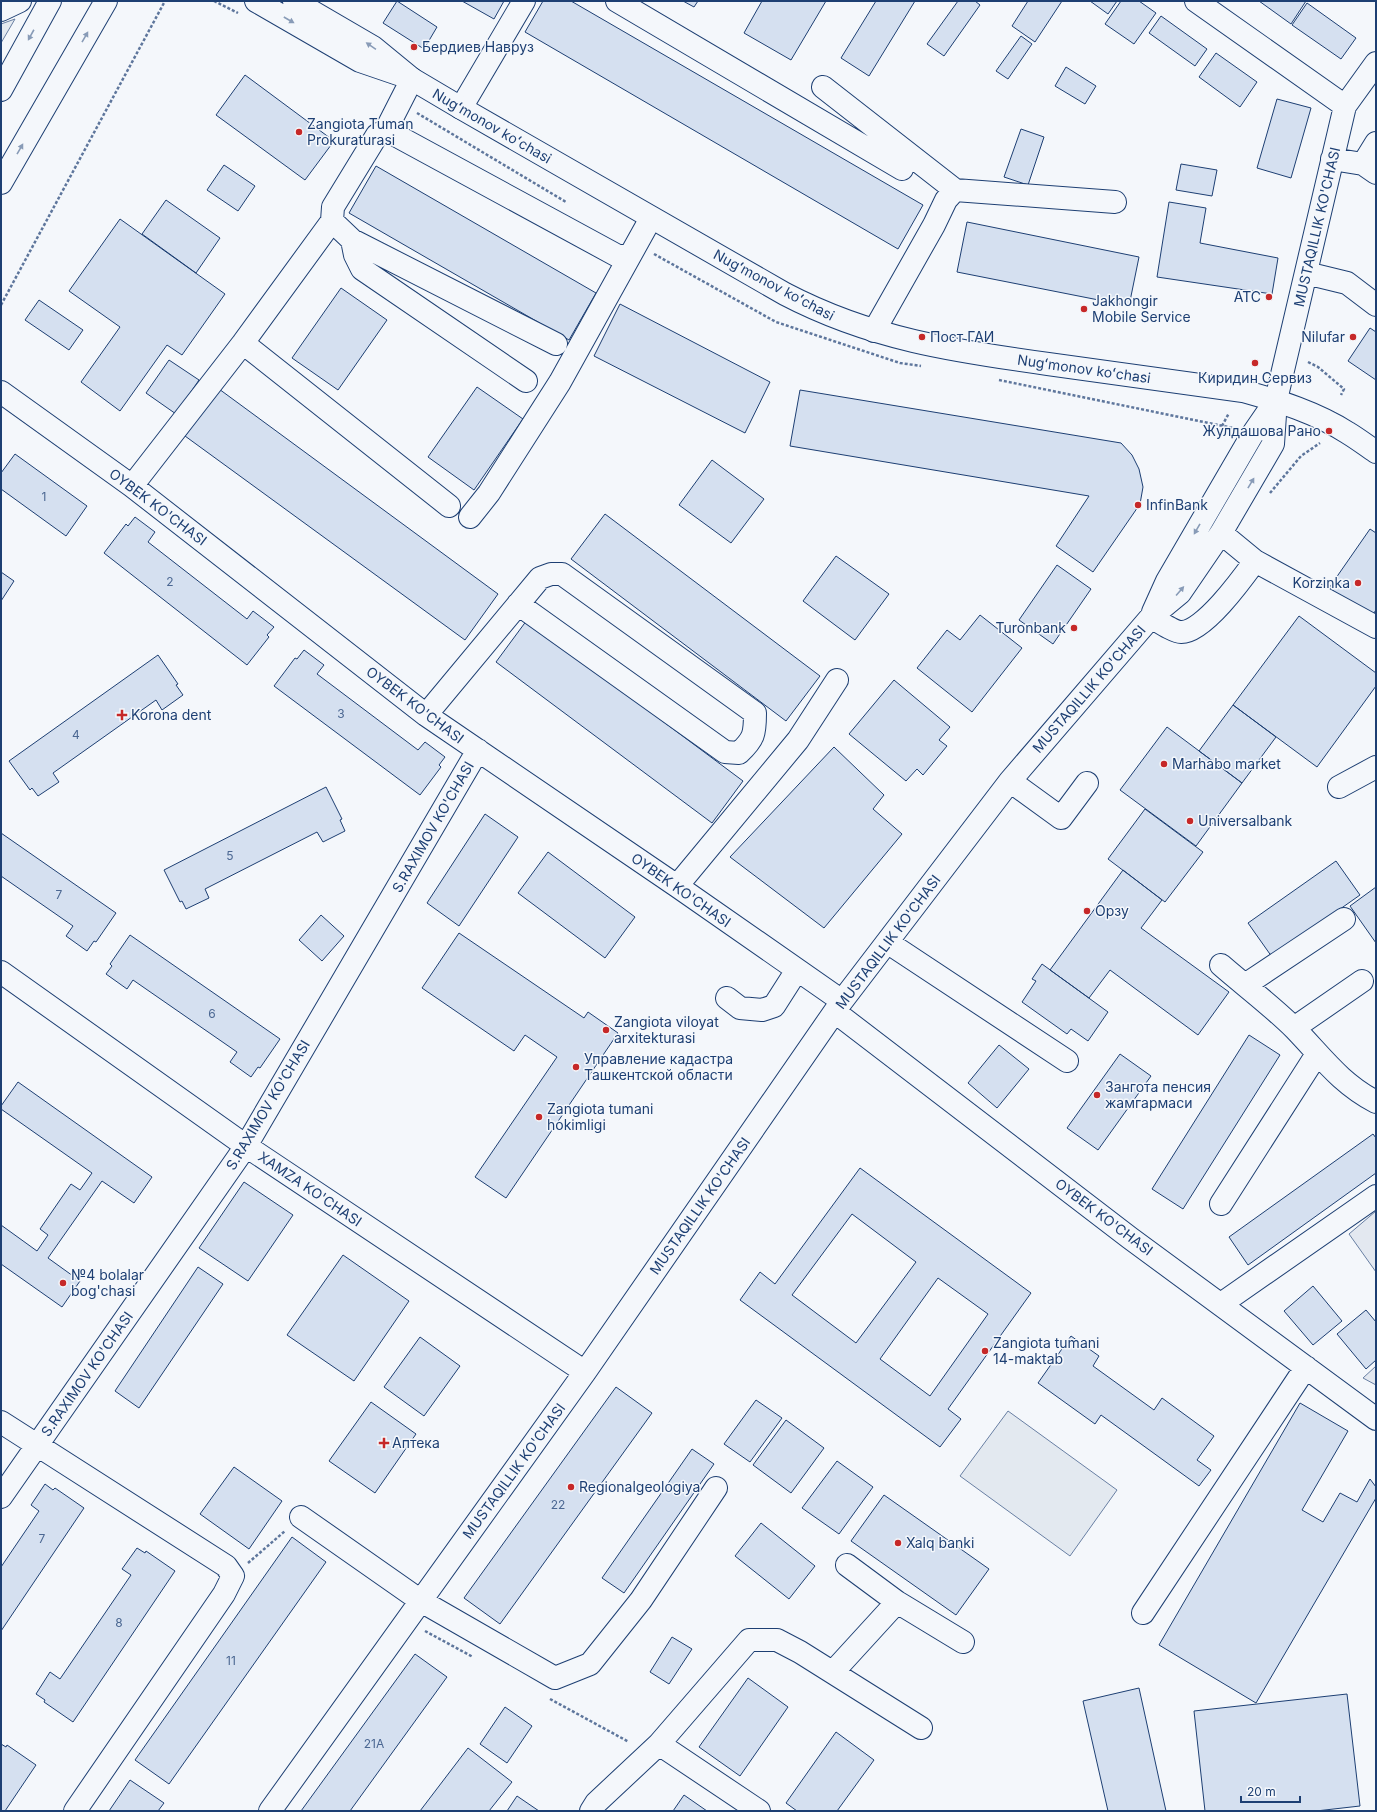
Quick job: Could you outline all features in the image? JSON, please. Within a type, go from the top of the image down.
[{"type":"main road","points":[[1,10],[20,1]]},
{"type":"main road","points":[[1,90],[50,1]]},
{"type":"main road","points":[[1,183],[106,1]]},
{"type":"main road","name":"Nugʻmonov koʻchasi","points":[[256,1],[360,61],[412,79]]},
{"type":"main road","name":"Nugʻmonov koʻchasi","points":[[294,1],[373,47],[412,79],[461,108],[651,218],[806,305],[850,324],[920,343],[968,352],[1243,391],[1276,400],[1329,423],[1348,432],[1376,452]]},
{"type":"main road","points":[[461,108],[524,1]]},
{"type":"main road","points":[[617,1],[902,169]]},
{"type":"main road","points":[[1196,1],[1345,106]]},
{"type":"main road","name":"MUSTAQILLIK KO'CHASI","points":[[270,1811],[585,1372],[838,1007],[1010,781],[1151,617],[1180,593],[1221,533],[1273,444],[1276,400],[1345,106],[1376,63]]},
{"type":"main road","points":[[132,486],[243,343],[332,221],[333,207],[377,135],[386,130],[412,79]]},
{"type":"main road","points":[[823,87],[955,190],[1114,202]]},
{"type":"main road","points":[[386,130],[616,255],[630,257]]},
{"type":"main road","points":[[1332,159],[1370,168],[1376,143]]},
{"type":"main road","points":[[874,331],[934,225],[946,200],[955,190]]},
{"type":"main road","points":[[470,517],[489,493],[560,382],[651,218]]},
{"type":"main road","points":[[332,221],[352,240],[556,344]]},
{"type":"main road","points":[[352,240],[355,255],[362,269],[526,381]]},
{"type":"main road","points":[[1306,273],[1347,283],[1376,305]]},
{"type":"main road","points":[[243,343],[449,506]]},
{"type":"main road","name":"OYBEK KO'CHASI","points":[[1,392],[132,486],[426,715],[678,886],[797,970],[838,1007],[1130,1238],[1376,1419]]},
{"type":"main road","name":"MUSTAQILLIK KO'CHASI","points":[[1151,617],[1167,581],[1252,435],[1276,400]]},
{"type":"main road","points":[[1221,533],[1233,541],[1255,561],[1376,627]]},
{"type":"main road","points":[[1151,617],[1180,632],[1192,630],[1219,606],[1255,561]]},
{"type":"main road","points":[[426,715],[518,604],[540,578],[551,574],[562,574],[755,713],[755,731],[750,742],[739,753],[725,752],[518,604]]},
{"type":"main road","points":[[678,886],[798,740],[837,680]]},
{"type":"main road","name":"S.RAXIMOV KO'CHASI","points":[[1,1497],[246,1146],[478,750]]},
{"type":"main road","points":[[1339,787],[1376,767]]},
{"type":"main road","points":[[1010,781],[1061,818],[1087,783]]},
{"type":"main road","points":[[1245,985],[1344,919]]},
{"type":"main road","points":[[887,942],[1067,1061]]},
{"type":"main road","points":[[1221,965],[1294,1028],[1341,1079],[1362,1095],[1376,1102]]},
{"type":"main road","points":[[727,998],[740,1008],[762,1010],[774,1006],[797,970]]},
{"type":"main road","name":"XAMZA KO'CHASI","points":[[1,972],[246,1146],[585,1372]]},
{"type":"main road","points":[[1294,1028],[1362,981]]},
{"type":"main road","points":[[1221,1204],[1317,1054]]},
{"type":"main road","points":[[1221,1304],[1376,1196]]},
{"type":"main road","points":[[1143,1612],[1306,1367]]},
{"type":"main road","points":[[1,1422],[36,1446],[226,1566],[233,1576],[224,1594],[75,1811]]},
{"type":"main road","points":[[301,1517],[421,1601],[555,1678],[590,1664],[641,1600],[716,1488]]},
{"type":"main road","points":[[847,1565],[897,1602],[963,1642]]},
{"type":"main road","points":[[833,1672],[897,1602]]},
{"type":"main road","points":[[591,1811],[596,1804],[659,1744],[749,1640],[777,1640],[833,1672],[921,1728]]},
{"type":"main road","points":[[659,1744],[759,1811]]},
{"type":"path","points":[[1,305],[165,1]]},
{"type":"path","points":[[1308,362],[1318,366],[1344,389],[1341,395]]},
{"type":"path","points":[[1222,426],[1230,413]]},
{"type":"path","points":[[1266,499],[1301,456],[1320,443]]},
{"type":"path","points":[[1297,454],[1301,456]]},
{"type":"path","points":[[233,1576],[301,1517]]},
{"type":"shaded area","points":[[15,19],[1,43],[1,24]]},
{"type":"shaded area","points":[[1376,1211],[1376,1272],[1349,1234]]},
{"type":"shaded area","points":[[1376,1366],[1376,1385],[1363,1378]]},
{"type":"shaded area","points":[[1008,1411],[1117,1490],[1070,1556],[960,1476]]},
{"type":"building","points":[[397,1],[437,27],[424,49],[383,23]]},
{"type":"building","points":[[462,1],[504,1],[494,19]]},
{"type":"building","points":[[543,1],[571,1],[923,205],[898,249],[525,32]]},
{"type":"building","points":[[683,1],[698,1],[694,7]]},
{"type":"building","points":[[762,1],[826,1],[791,60],[744,33]]},
{"type":"building","points":[[876,1],[915,1],[869,76],[841,58]]},
{"type":"building","points":[[958,1],[975,1],[980,5],[944,56],[927,44]]},
{"type":"building","points":[[1028,1],[1062,1],[1035,42],[1012,26]]},
{"type":"building","points":[[1090,1],[1117,1],[1108,14]]},
{"type":"building","points":[[1121,1],[1139,1],[1156,13],[1134,44],[1105,24]]},
{"type":"building","points":[[1259,1],[1306,1],[1291,24]]},
{"type":"building","points":[[1307,3],[1356,38],[1341,59],[1292,25]]},
{"type":"building","points":[[1161,16],[1207,49],[1195,66],[1149,33]]},
{"type":"building","points":[[1021,36],[1032,44],[1008,79],[996,71]]},
{"type":"building","points":[[1216,53],[1257,82],[1240,107],[1199,77]]},
{"type":"building","points":[[1066,67],[1096,86],[1085,104],[1055,86]]},
{"type":"building","points":[[245,75],[334,141],[305,180],[216,115]]},
{"type":"building","points":[[1277,99],[1311,108],[1291,178],[1257,168]]},
{"type":"building","points":[[1021,129],[1044,137],[1028,185],[1004,177]]},
{"type":"building","points":[[1181,164],[1217,170],[1212,196],[1176,190]]},
{"type":"building","points":[[224,165],[255,186],[238,211],[207,190]]},
{"type":"building","points":[[376,166],[596,293],[569,340],[349,213]]},
{"type":"building","points":[[166,200],[220,238],[196,273],[142,234]]},
{"type":"building","points":[[1169,202],[1206,208],[1200,243],[1278,258],[1272,294],[1157,277]]},
{"type":"building","points":[[120,219],[225,294],[182,355],[167,345],[120,411],[81,382],[120,327],[69,291]]},
{"type":"building","points":[[967,222],[1139,257],[1129,306],[957,272]]},
{"type":"building","points":[[341,288],[387,320],[338,390],[292,358]]},
{"type":"building","points":[[39,300],[83,330],[69,350],[25,320]]},
{"type":"building","points":[[620,304],[770,382],[745,433],[594,356]]},
{"type":"building","points":[[1370,328],[1376,332],[1376,380],[1348,361]]},
{"type":"building","points":[[169,360],[199,380],[176,414],[146,393]]},
{"type":"building","points":[[477,387],[523,419],[474,490],[428,457]]},
{"type":"building","points":[[219,389],[498,594],[465,640],[185,436]]},
{"type":"building","points":[[800,390],[1121,443],[1132,455],[1139,469],[1143,487],[1140,504],[1093,572],[1056,546],[1089,496],[790,446]]},
{"type":"building","points":[[15,454],[87,506],[66,536],[1,489],[1,473]]},
{"type":"building","points":[[712,460],[764,499],[731,543],[679,505]]},
{"type":"building","points":[[605,514],[820,676],[786,721],[571,559]]},
{"type":"building","points":[[135,517],[155,532],[148,542],[247,619],[253,611],[274,627],[267,635],[269,637],[247,665],[104,553],[126,524],[128,526]]},
{"type":"building","points":[[1370,529],[1376,533],[1376,610],[1371,617],[1329,588]]},
{"type":"building","points":[[836,556],[889,594],[855,640],[803,601]]},
{"type":"building","points":[[1057,565],[1091,589],[1053,644],[1019,620]]},
{"type":"building","points":[[1,572],[14,581],[1,601]]},
{"type":"building","points":[[980,615],[1022,648],[972,712],[917,668],[947,630],[960,640]]},
{"type":"building","points":[[1299,616],[1376,673],[1376,686],[1317,767],[1233,705]]},
{"type":"building","points":[[527,620],[743,781],[712,823],[496,662]]},
{"type":"building","points":[[304,650],[324,665],[317,674],[418,750],[425,742],[445,757],[439,765],[441,767],[420,795],[274,686],[295,658],[297,659]]},
{"type":"building","points":[[158,655],[178,684],[176,685],[183,695],[162,710],[156,700],[53,773],[59,782],[38,796],[32,788],[30,790],[9,761]]},
{"type":"building","points":[[894,680],[950,727],[939,740],[947,746],[923,775],[917,769],[906,781],[849,734]]},
{"type":"building","points":[[1233,705],[1276,737],[1242,783],[1199,751]]},
{"type":"building","points":[[1167,727],[1242,783],[1196,846],[1120,790]]},
{"type":"building","points":[[834,747],[884,795],[873,809],[902,834],[824,928],[730,857]]},
{"type":"building","points":[[326,787],[342,819],[340,820],[345,831],[323,842],[317,832],[205,889],[209,898],[186,909],[182,901],[180,902],[164,870]]},
{"type":"building","points":[[1145,809],[1203,852],[1165,902],[1108,859]]},
{"type":"building","points":[[485,814],[518,837],[459,926],[427,903]]},
{"type":"building","points":[[1,833],[116,913],[96,942],[94,941],[87,951],[66,936],[73,926],[1,876]]},
{"type":"building","points":[[548,852],[635,917],[605,958],[518,893]]},
{"type":"building","points":[[1336,861],[1360,895],[1272,957],[1248,923]]},
{"type":"building","points":[[1123,870],[1162,900],[1141,928],[1229,992],[1198,1035],[1110,970],[1089,998],[1050,970]]},
{"type":"building","points":[[1376,887],[1376,943],[1350,906]]},
{"type":"building","points":[[321,915],[344,936],[322,961],[299,940]]},
{"type":"building","name":"Zangiota tumani hokimligi","points":[[459,933],[584,1018],[588,1012],[618,1033],[506,1198],[475,1177],[557,1057],[525,1035],[514,1051],[422,988]]},
{"type":"building","points":[[130,935],[280,1039],[260,1068],[258,1067],[251,1077],[230,1062],[237,1052],[133,980],[127,989],[106,974],[112,966],[110,964]]},
{"type":"building","points":[[1042,964],[1108,1012],[1088,1041],[1071,1029],[1067,1034],[1022,1002],[1036,981],[1032,979]]},
{"type":"building","points":[[1249,1035],[1280,1055],[1183,1209],[1152,1189]]},
{"type":"building","points":[[999,1045],[1029,1069],[997,1108],[968,1083]]},
{"type":"building","points":[[1120,1054],[1151,1076],[1098,1150],[1067,1128]]},
{"type":"building","points":[[18,1082],[152,1177],[134,1203],[102,1181],[48,1258],[80,1281],[62,1307],[1,1264],[1,1225],[37,1251],[48,1235],[40,1229],[71,1184],[80,1190],[92,1173],[1,1109],[1,1106]]},
{"type":"building","points":[[1373,1134],[1376,1138],[1376,1173],[1248,1265],[1229,1237]]},
{"type":"building","points":[[860,1168],[1031,1293],[948,1409],[961,1419],[940,1447],[740,1300],[760,1272],[775,1284]],"holes":[[[852,1214],[916,1262],[856,1343],[792,1295]],[[938,1278],[988,1314],[930,1396],[880,1359]]]},
{"type":"building","points":[[244,1182],[293,1215],[248,1281],[199,1248]]},
{"type":"building","points":[[343,1255],[409,1301],[354,1381],[287,1335]]},
{"type":"building","points":[[198,1267],[223,1284],[139,1408],[115,1391]]},
{"type":"building","points":[[1313,1286],[1342,1321],[1313,1345],[1284,1311]]},
{"type":"building","points":[[1366,1310],[1376,1322],[1376,1360],[1366,1369],[1337,1334]]},
{"type":"building","points":[[1071,1336],[1099,1356],[1093,1366],[1154,1410],[1162,1398],[1214,1436],[1197,1460],[1211,1470],[1199,1486],[1101,1415],[1095,1424],[1038,1383]]},
{"type":"building","points":[[420,1337],[460,1366],[424,1416],[384,1387]]},
{"type":"building","points":[[616,1387],[652,1413],[500,1624],[464,1598]]},
{"type":"building","points":[[756,1400],[782,1418],[750,1462],[724,1444]]},
{"type":"building","points":[[371,1402],[416,1434],[375,1493],[329,1461]]},
{"type":"building","points":[[1300,1403],[1348,1431],[1302,1510],[1323,1522],[1340,1493],[1357,1502],[1370,1479],[1376,1487],[1376,1498],[1256,1703],[1159,1645]]},
{"type":"building","points":[[786,1420],[824,1448],[791,1493],[753,1465]]},
{"type":"building","points":[[692,1449],[714,1464],[624,1593],[602,1578]]},
{"type":"building","points":[[837,1461],[873,1487],[839,1534],[802,1508]]},
{"type":"building","points":[[234,1467],[282,1501],[249,1549],[200,1514]]},
{"type":"building","points":[[45,1484],[53,1490],[55,1488],[84,1508],[1,1631],[1,1567],[39,1511],[31,1505]]},
{"type":"building","points":[[884,1495],[989,1569],[956,1615],[851,1541]]},
{"type":"building","points":[[761,1523],[815,1566],[789,1599],[735,1556]]},
{"type":"building","points":[[292,1537],[326,1562],[169,1784],[135,1760]]},
{"type":"building","points":[[137,1548],[145,1553],[146,1551],[175,1571],[73,1722],[44,1702],[45,1700],[36,1694],[50,1672],[60,1679],[131,1575],[122,1569]]},
{"type":"building","points":[[672,1637],[692,1649],[669,1684],[650,1672]]},
{"type":"building","points":[[415,1654],[447,1677],[350,1811],[301,1811]]},
{"type":"building","points":[[748,1678],[788,1707],[740,1776],[699,1747]]},
{"type":"building","points":[[1139,1688],[1166,1811],[1108,1811],[1083,1701]]},
{"type":"building","points":[[1347,1694],[1360,1806],[1316,1811],[1205,1811],[1194,1711]]},
{"type":"building","points":[[505,1707],[532,1726],[507,1763],[480,1744]]},
{"type":"building","points":[[836,1732],[874,1760],[837,1811],[797,1811],[786,1803]]},
{"type":"building","points":[[1,1744],[6,1747],[7,1745],[36,1765],[5,1811],[1,1811]]},
{"type":"building","points":[[468,1748],[512,1782],[489,1811],[420,1811]]},
{"type":"building","points":[[130,1780],[164,1803],[158,1811],[109,1811]]},
{"type":"building","points":[[684,1795],[707,1811],[673,1811]]},
{"type":"building","points":[[517,1796],[539,1811],[507,1811]]},
{"type":"place","name":"Бердиев Навруз","points":[[414,47]]},
{"type":"place","name":"Zangiota Tuman Prokuraturasi","points":[[299,132]]},
{"type":"place","name":"АТС","points":[[1269,297]]},
{"type":"place","name":"Jakhongir Mobile Service","points":[[1084,309]]},
{"type":"place","name":"Пост ГАИ","points":[[922,337]]},
{"type":"place","name":"Nilufar","points":[[1353,337]]},
{"type":"place","name":"Киридин Сервиз","points":[[1255,363]]},
{"type":"place","name":"Жулдашова Рано","points":[[1329,431]]},
{"type":"place","name":"InfinBank","points":[[1138,505]]},
{"type":"place","name":"Korzinka","points":[[1358,583]]},
{"type":"place","name":"Turonbank","points":[[1074,628]]},
{"type":"place","name":"Korona dent","points":[[122,715]]},
{"type":"place","name":"Marhabo market","points":[[1164,764]]},
{"type":"place","name":"Universalbank","points":[[1190,821]]},
{"type":"place","name":"Орзу","points":[[1087,911]]},
{"type":"place","name":"Zangiota viloyat arxitekturasi","points":[[606,1030]]},
{"type":"place","name":"Управление кадастра Ташкентской области","points":[[576,1067]]},
{"type":"place","name":"Зангота пенсия жамгармаси","points":[[1097,1095]]},
{"type":"place","name":"Zangiota tumani hokimligi","points":[[539,1117]]},
{"type":"place","name":"№4 bolalar bog'chasi","points":[[63,1283]]},
{"type":"place","name":"Zangiota tumani 14-maktab","points":[[985,1351]]},
{"type":"place","name":"Аптека","points":[[384,1443]]},
{"type":"place","name":"Regionalgeologiya","points":[[571,1487]]},
{"type":"place","name":"Xalq banki","points":[[898,1543]]}]
